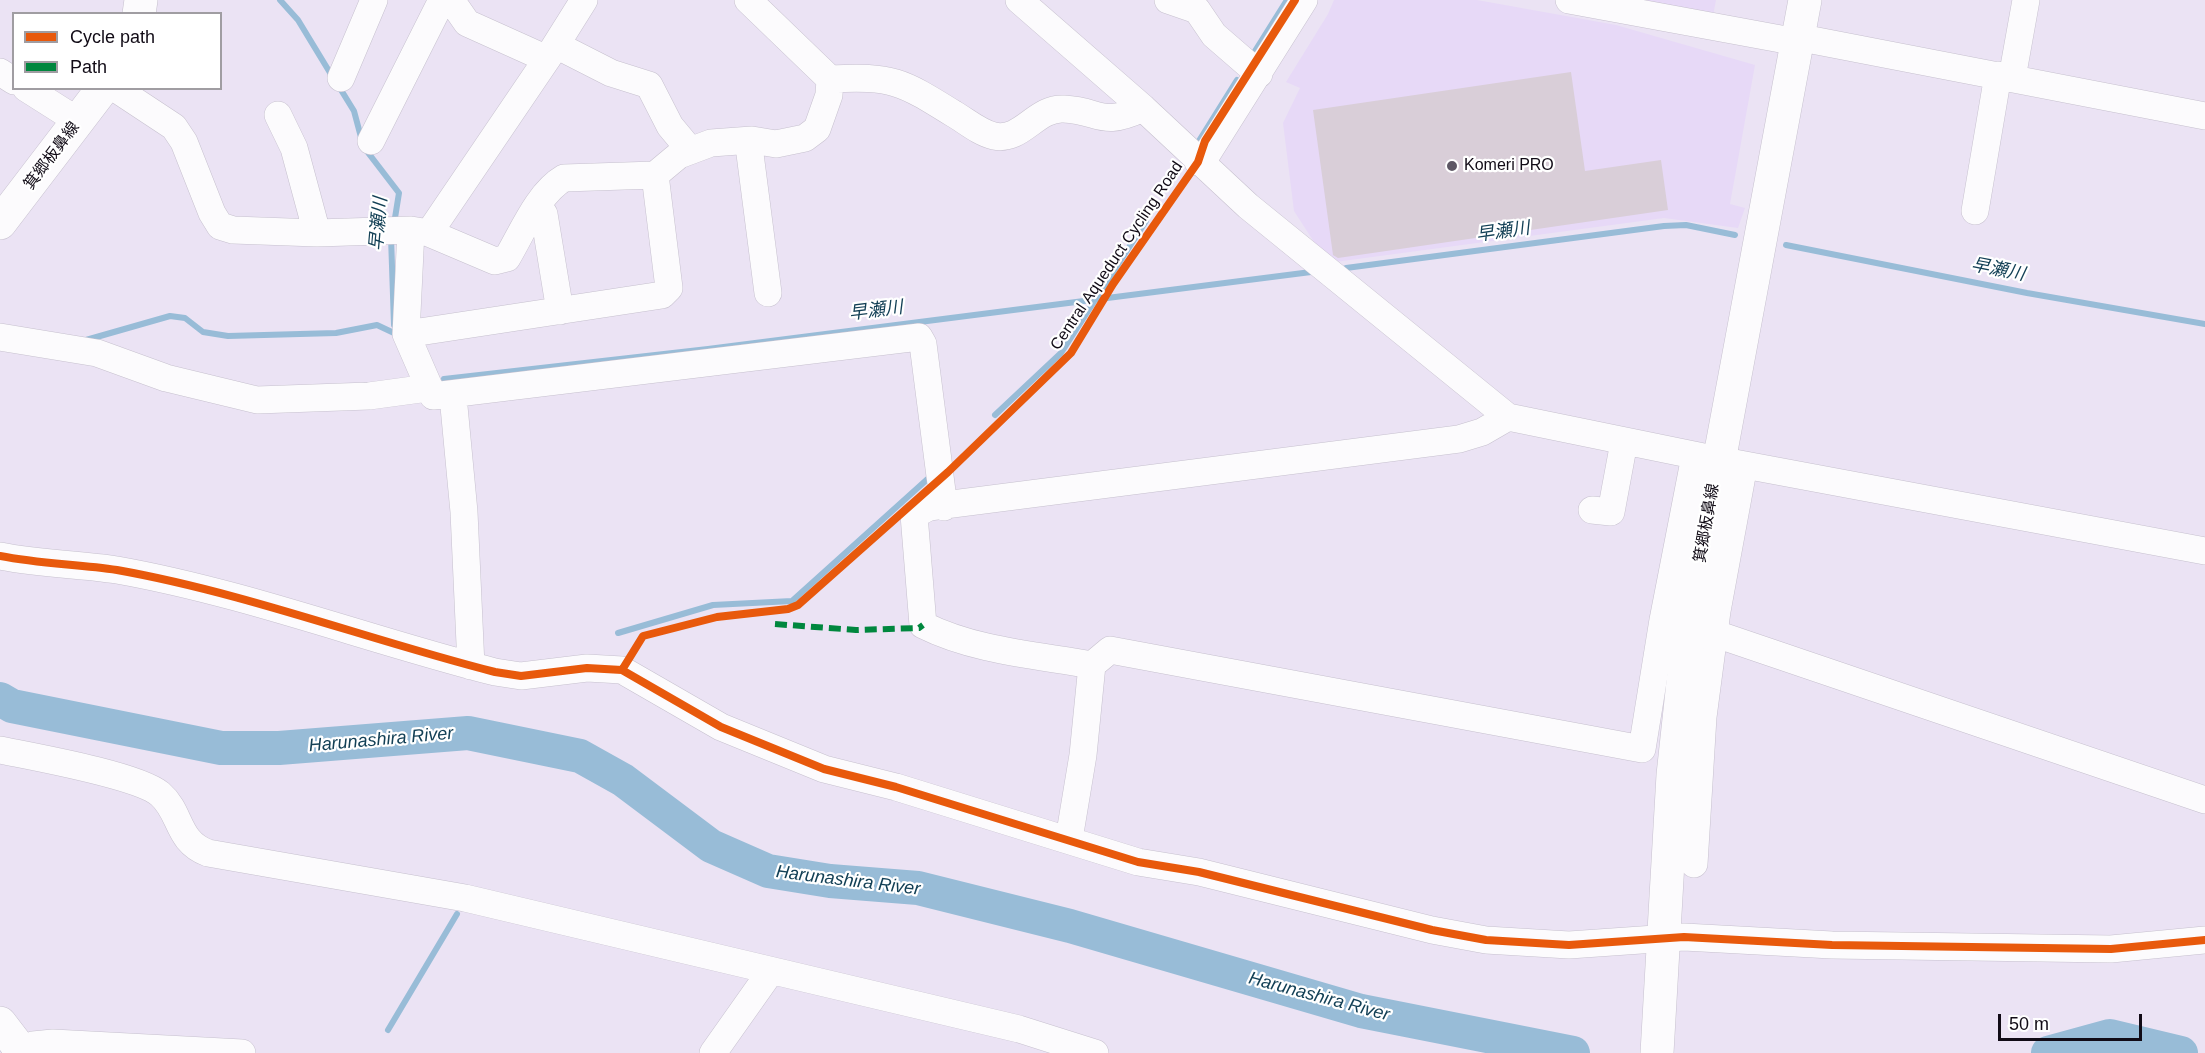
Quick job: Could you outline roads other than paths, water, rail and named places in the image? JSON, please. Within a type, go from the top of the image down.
[{"type":"main road","name":"箕郷板鼻線","points":[[1657,1053],[1662,946],[1680,693],[1690,617],[1805,0]]},
{"type":"main road","name":"箕郷板鼻線","points":[[0,223],[102,90]]},
{"type":"main road","points":[[0,1023],[21,1052]]},
{"type":"street","points":[[341,78],[374,0]]},
{"type":"street","points":[[371,141],[442,0]]},
{"type":"street","points":[[452,0],[466,23],[649,85],[670,126],[690,150]]},
{"type":"street","points":[[471,666],[464,512],[440,392],[406,334],[420,232],[551,52],[584,0]]},
{"type":"street","points":[[748,0],[830,79],[873,77],[893,80],[910,86],[994,136],[1010,137],[1050,110],[1065,109],[1109,120],[1143,108]]},
{"type":"street","points":[[1019,0],[1143,108],[1198,162],[1248,206],[1508,417],[1624,442],[2205,551]]},
{"type":"street","points":[[1168,0],[1198,5],[1214,34],[1259,74]]},
{"type":"street","points":[[1198,162],[1207,154],[1304,0]]},
{"type":"street","points":[[1569,0],[1797,42],[1812,40],[2205,116]]},
{"type":"street","points":[[1975,211],[2005,76],[2026,0]]},
{"type":"street","points":[[117,90],[174,128],[184,141],[212,213],[220,226],[233,230],[318,233],[420,232],[495,261],[507,258],[538,206],[555,184],[564,178],[655,175],[679,155],[721,141],[752,140],[776,144],[806,138],[818,129],[829,95],[830,79]]},
{"type":"street","points":[[29,90],[78,122]]},
{"type":"street","points":[[278,116],[294,148],[318,233]]},
{"type":"street","points":[[752,140],[750,154],[768,293]]},
{"type":"street","points":[[406,334],[662,295],[669,288],[655,175]]},
{"type":"street","points":[[538,206],[544,214],[560,312]]},
{"type":"street","points":[[0,337],[97,353],[166,378],[257,400],[440,392],[919,337],[923,344],[937,507]]},
{"type":"street","points":[[1092,665],[994,649],[941,634],[923,625],[913,525],[914,515],[937,507],[1459,439],[1489,429],[1508,417]]},
{"type":"street","points":[[1592,510],[1611,512],[1624,442]]},
{"type":"street","points":[[1694,864],[1702,717],[1713,633],[1719,460]]},
{"type":"street","points":[[1069,839],[1083,755],[1092,665],[1110,650],[1642,749],[1663,620],[1719,460]]},
{"type":"street","points":[[0,556],[41,563],[118,570],[244,600],[471,666],[521,676],[587,668],[622,670],[721,727],[824,769],[896,787],[1138,862],[1199,872],[1432,930],[1486,940],[1569,945],[1832,945],[2111,949],[2205,940]]},
{"type":"street","points":[[1713,633],[2205,800]]},
{"type":"street","points":[[0,750],[113,776],[148,787],[166,801],[186,838],[195,848],[208,853],[465,898],[1019,1029],[1095,1053]]},
{"type":"street","points":[[713,1053],[771,971]]},
{"type":"street","points":[[21,1052],[33,1045],[53,1043],[242,1053]]},
{"type":"waterway","name":"早瀬川","points":[[280,0],[298,20],[332,76]]},
{"type":"waterway","points":[[1255,51],[1287,0]]},
{"type":"waterway","points":[[1197,144],[1237,80]]},
{"type":"waterway","name":"早瀬川","points":[[338,85],[354,111],[362,141]]},
{"type":"waterway","name":"早瀬川","points":[[366,150],[399,193],[394,224]]},
{"type":"waterway","points":[[995,415],[1061,353],[1146,221]]},
{"type":"waterway","name":"早瀬川","points":[[1346,268],[1664,226],[1686,225],[1735,235]]},
{"type":"waterway","name":"早瀬川","points":[[391,237],[394,325]]},
{"type":"waterway","name":"早瀬川","points":[[1786,245],[2027,293],[2205,324]]},
{"type":"waterway","name":"早瀬川","points":[[444,379],[708,349],[1311,272]]},
{"type":"waterway","points":[[86,340],[170,316],[185,318],[203,332],[228,336],[336,333],[377,325],[394,333]]},
{"type":"waterway","points":[[618,633],[713,605],[792,601],[932,475]]},
{"type":"waterway","name":"Harunashira River","points":[[0,699],[12,706],[221,748],[279,748],[468,733],[580,756],[623,780],[711,846],[768,871],[830,881],[918,888],[1070,926],[1361,1011],[1573,1053]]},
{"type":"waterway","points":[[388,1030],[457,914]]},
{"type":"waterway","name":"Harunashira River","points":[[2048,1053],[2110,1036],[2181,1053]]},
{"type":"place","name":"Komeri PRO","points":[[1452,166]]}]
